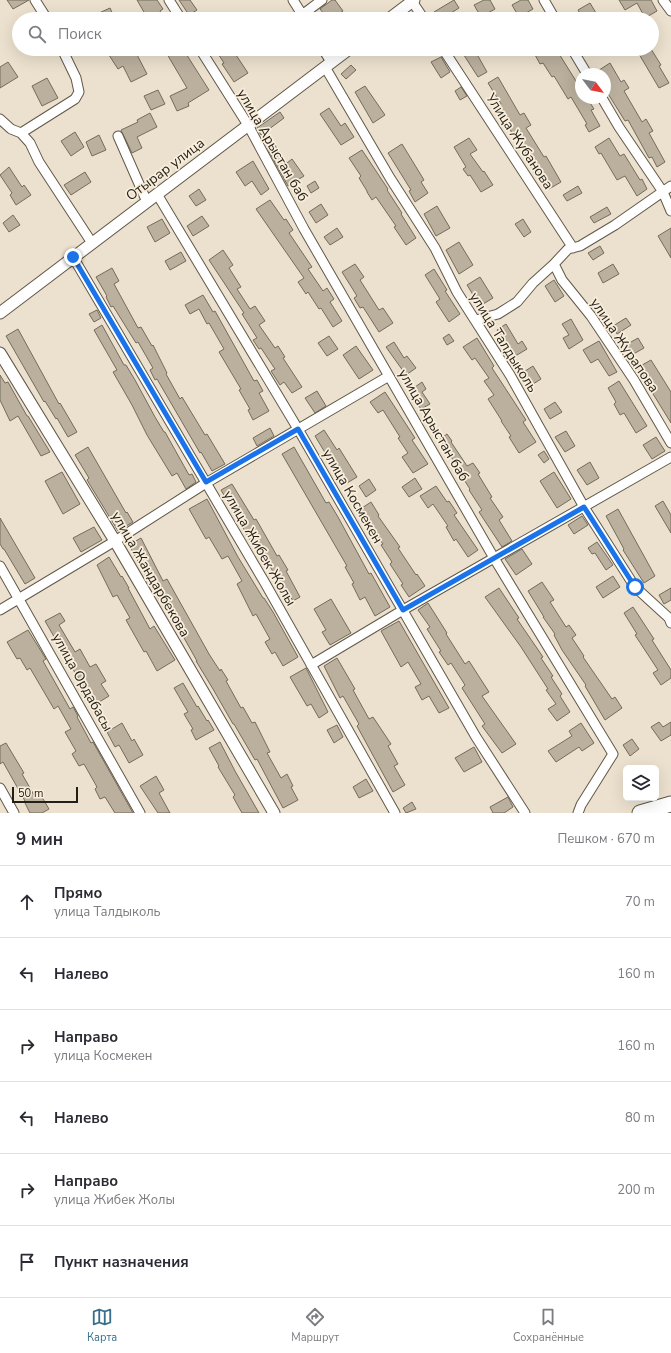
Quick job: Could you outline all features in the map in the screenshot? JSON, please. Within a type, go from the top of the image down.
[{"type":"highway","points":[[640,813],[671,804]]},
{"type":"street","points":[[35,0],[43,12]]},
{"type":"street","points":[[169,0],[177,12]]},
{"type":"street","points":[[292,0],[300,12]]},
{"type":"street","points":[[309,12],[322,0]]},
{"type":"street","points":[[397,12],[412,0],[420,12]]},
{"type":"street","points":[[544,0],[551,12]]},
{"type":"street","points":[[663,0],[671,11]]},
{"type":"street","points":[[21,133],[75,99],[80,92],[76,78],[65,56]]},
{"type":"street","name":"улица Арыстан баб","points":[[204,56],[248,126],[304,229],[494,558],[613,754],[581,805],[578,813]]},
{"type":"street","name":"улица Талдыколь","points":[[325,56],[328,65],[390,178],[435,248],[457,292],[510,375],[584,507],[635,587],[669,618],[671,623]]},
{"type":"street","name":"Отырар улица","points":[[0,313],[340,56]]},
{"type":"street","name":"Улица Жубанова","points":[[448,56],[573,248]]},
{"type":"street","points":[[576,56],[583,68]]},
{"type":"street","points":[[606,104],[619,127],[667,189],[671,211]]},
{"type":"street","points":[[0,119],[10,129],[21,133],[30,143],[40,162],[92,243]]},
{"type":"street","points":[[118,136],[147,202]]},
{"type":"street","points":[[476,320],[498,314],[516,302],[568,249],[580,246],[615,225],[667,189]]},
{"type":"street","name":"улица Космекен","points":[[157,194],[298,429],[476,736],[525,813]]},
{"type":"street","name":"улица Жибек Жолы","points":[[73,257],[206,482],[395,813]]},
{"type":"street","name":"улица Журапова","points":[[554,264],[562,280],[591,316],[634,380],[671,443]]},
{"type":"street","name":"улица Жандарбекова","points":[[0,352],[115,541],[274,813]]},
{"type":"street","points":[[0,610],[115,541],[206,482],[389,376]]},
{"type":"street","points":[[311,665],[403,610],[671,457]]},
{"type":"street","name":"улица Ордабасы","points":[[0,566],[140,813]]},
{"type":"street","points":[[0,788],[14,813]]},
{"type":"building","points":[[7,0],[29,0],[13,9]]},
{"type":"building","points":[[137,0],[157,0],[163,9],[161,12],[144,12]]},
{"type":"building","points":[[179,0],[190,0],[197,10],[194,12],[187,12]]},
{"type":"building","points":[[332,0],[335,0],[343,11],[322,12],[320,9]]},
{"type":"building","points":[[454,0],[459,8],[452,12],[434,12]]},
{"type":"building","points":[[484,0],[490,0],[495,9],[490,12],[478,12],[474,5]]},
{"type":"building","points":[[521,0],[528,0],[533,9],[528,12],[516,12],[512,5]]},
{"type":"building","points":[[619,0],[651,0],[657,11],[642,12],[637,3],[625,10]]},
{"type":"building","points":[[590,3],[595,12],[579,12],[578,10]]},
{"type":"building","points":[[110,8],[112,12],[101,12]]},
{"type":"building","points":[[110,56],[138,56],[147,74],[131,82],[123,66],[118,69]]},
{"type":"building","points":[[168,56],[187,56],[209,90],[188,103],[189,106],[177,111],[170,96],[187,88]]},
{"type":"building","points":[[220,56],[237,56],[248,73],[234,82],[222,64],[224,63]]},
{"type":"building","points":[[464,56],[478,56],[487,72],[478,77]]},
{"type":"building","points":[[536,56],[560,56],[575,79],[575,104],[571,97],[568,99],[554,76],[552,77],[543,63],[540,64]]},
{"type":"building","points":[[640,56],[655,56],[661,65],[659,66],[669,83],[659,88]]},
{"type":"building","points":[[441,57],[450,72],[441,78],[431,62]]},
{"type":"building","points":[[8,62],[18,77],[0,88],[0,67]]},
{"type":"building","points":[[610,63],[621,82],[624,80],[629,88],[624,91],[642,122],[646,119],[653,131],[649,133],[665,162],[657,167],[652,157],[649,158],[628,120],[625,121],[611,99],[611,68],[602,68]]},
{"type":"building","points":[[351,65],[356,70],[346,79],[341,74]]},
{"type":"building","points":[[498,77],[520,115],[524,113],[531,125],[526,128],[544,157],[546,156],[561,182],[549,189],[540,174],[536,176],[530,165],[532,164],[515,134],[513,135],[498,106],[501,104],[488,83]]},
{"type":"building","points":[[47,78],[58,98],[42,106],[32,86]]},
{"type":"building","points":[[365,86],[385,115],[373,123],[355,92]]},
{"type":"building","points":[[461,87],[467,96],[460,100],[455,91]]},
{"type":"building","points":[[158,90],[165,104],[151,110],[144,96]]},
{"type":"building","points":[[575,104],[591,104],[594,109],[591,110],[600,126],[589,132],[585,125],[587,124]]},
{"type":"building","points":[[329,108],[341,126],[345,123],[354,137],[341,145],[320,114]]},
{"type":"building","points":[[280,112],[284,118],[261,135],[257,128]]},
{"type":"building","points":[[150,113],[157,127],[137,137],[142,148],[132,153],[121,130],[138,122],[137,120]]},
{"type":"building","points":[[75,132],[84,147],[71,156],[61,141]]},
{"type":"building","points":[[99,135],[106,150],[92,156],[86,142]]},
{"type":"building","points":[[469,138],[477,150],[470,154],[493,185],[481,192],[470,175],[468,176],[463,169],[466,167],[454,147]]},
{"type":"building","points":[[609,138],[620,156],[624,154],[640,180],[642,179],[647,189],[637,196],[625,176],[617,180],[601,153],[599,154],[595,147]]},
{"type":"building","points":[[274,144],[287,163],[292,159],[304,176],[288,186],[267,148]]},
{"type":"building","points":[[402,144],[424,180],[421,182],[428,193],[415,202],[409,191],[411,190],[388,153]]},
{"type":"building","points":[[362,150],[388,189],[387,190],[416,238],[406,245],[394,227],[396,226],[376,197],[372,200],[359,178],[361,176],[349,158]]},
{"type":"building","points":[[253,161],[269,189],[261,195],[252,181],[245,186],[236,172]]},
{"type":"building","points":[[9,167],[22,187],[24,185],[31,195],[16,205],[10,195],[12,193],[0,175]]},
{"type":"building","points":[[85,172],[91,182],[71,195],[64,185]]},
{"type":"building","points":[[315,181],[319,188],[311,193],[307,186]]},
{"type":"building","points":[[578,186],[582,193],[567,201],[563,195]]},
{"type":"building","points":[[199,189],[206,200],[196,206],[189,196]]},
{"type":"building","points":[[270,200],[293,230],[289,233],[312,267],[308,269],[323,291],[327,288],[334,299],[330,302],[342,321],[333,327],[321,308],[319,309],[308,292],[306,294],[298,282],[304,278],[256,209]]},
{"type":"building","points":[[321,204],[328,215],[316,223],[309,212]]},
{"type":"building","points":[[437,206],[450,228],[436,236],[424,214]]},
{"type":"building","points":[[607,207],[611,214],[594,223],[590,217]]},
{"type":"building","points":[[13,215],[20,225],[9,232],[3,223]]},
{"type":"building","points":[[202,216],[209,226],[193,236],[187,226]]},
{"type":"building","points":[[162,219],[170,233],[155,242],[147,227]]},
{"type":"building","points":[[523,219],[531,232],[524,237],[515,224]]},
{"type":"building","points":[[337,228],[343,237],[330,245],[324,237]]},
{"type":"building","points":[[671,228],[671,258],[658,236]]},
{"type":"building","points":[[459,242],[473,265],[459,274],[446,250]]},
{"type":"building","points":[[600,246],[604,253],[593,260],[588,253]]},
{"type":"building","points":[[223,250],[233,265],[229,268],[241,287],[237,289],[250,309],[255,306],[265,321],[259,325],[275,348],[278,346],[285,357],[283,358],[302,387],[292,393],[284,382],[280,385],[271,371],[275,369],[261,348],[259,349],[253,340],[257,338],[242,314],[244,313],[209,260]]},
{"type":"building","points":[[181,252],[186,261],[170,270],[165,261]]},
{"type":"building","points":[[355,264],[364,277],[360,280],[379,310],[383,308],[393,323],[379,332],[363,307],[360,308],[354,298],[357,296],[342,272]]},
{"type":"building","points":[[613,264],[619,274],[603,283],[598,273]]},
{"type":"building","points":[[112,268],[119,281],[114,284],[138,328],[141,327],[152,346],[153,345],[167,373],[166,374],[180,399],[182,397],[225,464],[212,471],[157,379],[155,380],[150,370],[153,368],[138,342],[136,343],[113,306],[111,307],[106,297],[107,296],[96,277]]},
{"type":"building","points":[[434,269],[447,290],[445,291],[460,314],[449,322],[436,302],[440,299],[425,275]]},
{"type":"building","points":[[480,277],[493,298],[480,306],[467,285]]},
{"type":"building","points":[[554,280],[564,296],[555,302],[545,286]]},
{"type":"building","points":[[203,295],[213,312],[215,311],[254,381],[257,380],[263,391],[259,393],[269,411],[253,420],[248,410],[250,409],[239,390],[241,389],[219,352],[224,349],[209,323],[207,324],[199,309],[190,314],[185,305]]},
{"type":"building","points":[[97,310],[101,318],[94,322],[89,314]]},
{"type":"building","points":[[626,318],[631,325],[617,334],[613,326]]},
{"type":"building","points":[[571,319],[583,340],[569,349],[563,338],[569,335],[562,324]]},
{"type":"building","points":[[506,324],[518,344],[522,341],[527,349],[512,358],[508,350],[509,349],[497,330]]},
{"type":"building","points":[[102,325],[189,475],[192,474],[196,482],[186,489],[177,473],[172,476],[147,435],[113,372],[117,370],[94,330]]},
{"type":"building","points":[[18,329],[59,404],[60,403],[77,432],[68,437],[57,418],[56,419],[45,401],[44,402],[6,336]]},
{"type":"building","points":[[449,334],[454,341],[447,345],[443,338]]},
{"type":"building","points":[[329,336],[338,349],[327,356],[318,343]]},
{"type":"building","points":[[477,338],[494,366],[492,368],[526,420],[523,422],[536,442],[519,453],[509,437],[511,436],[488,399],[494,395],[484,381],[489,378],[475,358],[472,360],[463,347]]},
{"type":"building","points":[[638,338],[644,348],[630,356],[624,346]]},
{"type":"building","points":[[599,341],[617,372],[609,376],[598,359],[591,363],[583,350]]},
{"type":"building","points":[[394,342],[404,358],[407,356],[416,368],[406,375],[386,347]]},
{"type":"building","points":[[356,346],[373,370],[359,379],[343,355]]},
{"type":"building","points":[[651,360],[671,392],[671,423],[637,368]]},
{"type":"building","points":[[533,366],[541,379],[530,386],[522,373]]},
{"type":"building","points":[[0,375],[5,383],[8,382],[27,416],[50,452],[41,456],[18,416],[10,421],[0,400]]},
{"type":"building","points":[[619,381],[647,426],[636,433],[624,413],[620,415],[614,404],[616,402],[608,388]]},
{"type":"building","points":[[422,382],[426,389],[422,392],[430,404],[421,409],[411,390]]},
{"type":"building","points":[[317,391],[326,406],[315,413],[305,398]]},
{"type":"building","points":[[385,392],[415,438],[412,440],[428,464],[413,473],[402,457],[408,453],[398,438],[400,437],[383,410],[378,413],[370,402]]},
{"type":"building","points":[[555,402],[562,412],[550,419],[544,409]]},
{"type":"building","points":[[270,428],[274,436],[257,446],[253,438]]},
{"type":"building","points":[[324,430],[337,450],[339,448],[357,477],[347,483],[336,468],[335,469],[315,436]]},
{"type":"building","points":[[566,431],[575,446],[565,452],[555,437]]},
{"type":"building","points":[[447,434],[467,466],[473,463],[480,473],[478,474],[492,497],[490,498],[503,517],[499,520],[512,541],[502,547],[479,512],[482,510],[440,439]]},
{"type":"building","points":[[656,437],[665,451],[652,459],[643,445]]},
{"type":"building","points":[[88,447],[126,513],[127,512],[133,522],[118,531],[87,480],[89,478],[75,455]]},
{"type":"building","points":[[294,447],[326,503],[329,502],[338,517],[369,574],[371,573],[390,607],[375,616],[365,597],[360,600],[352,584],[354,583],[345,567],[347,566],[282,454]]},
{"type":"building","points":[[544,451],[549,459],[544,463],[538,455]]},
{"type":"building","points":[[590,462],[599,478],[587,485],[577,470]]},
{"type":"building","points":[[62,472],[80,504],[63,514],[45,481]]},
{"type":"building","points":[[554,472],[571,499],[557,508],[540,481]]},
{"type":"building","points":[[415,478],[422,489],[409,497],[402,487]]},
{"type":"building","points":[[369,479],[376,490],[366,497],[359,486]]},
{"type":"building","points":[[232,484],[254,520],[256,519],[277,556],[279,555],[288,570],[286,571],[300,597],[293,601],[287,591],[282,594],[276,584],[279,582],[264,556],[253,539],[250,540],[221,490]]},
{"type":"building","points":[[436,486],[457,513],[454,515],[478,550],[468,557],[456,539],[454,541],[446,527],[448,526],[433,504],[428,508],[420,496]]},
{"type":"building","points":[[207,499],[238,557],[273,612],[298,657],[283,666],[275,652],[272,654],[265,642],[270,639],[256,614],[253,616],[237,584],[242,581],[228,556],[222,559],[209,537],[206,539],[189,509]]},
{"type":"building","points":[[663,501],[671,515],[671,533],[655,506]]},
{"type":"building","points":[[371,502],[379,515],[378,516],[400,547],[398,548],[425,586],[409,597],[401,585],[403,584],[390,564],[392,562],[381,545],[383,544],[359,510]]},
{"type":"building","points":[[618,509],[655,576],[644,583],[623,550],[624,549],[606,516]]},
{"type":"building","points":[[582,516],[588,525],[574,534],[568,525]]},
{"type":"building","points":[[0,518],[35,578],[25,584],[0,544]]},
{"type":"building","points":[[94,527],[102,540],[81,552],[73,538]]},
{"type":"building","points":[[141,538],[163,581],[167,579],[209,654],[228,680],[226,681],[241,708],[243,707],[252,723],[255,722],[270,752],[267,753],[281,778],[287,774],[293,786],[291,787],[298,800],[283,808],[257,759],[255,760],[233,724],[161,597],[158,598],[129,545]]},
{"type":"building","points":[[597,542],[613,565],[606,570],[595,553],[592,554],[588,548]]},
{"type":"building","points":[[522,549],[532,564],[516,575],[505,559]]},
{"type":"building","points":[[109,557],[129,588],[150,629],[154,626],[175,660],[157,671],[146,651],[144,652],[126,620],[130,618],[117,595],[113,597],[97,565]]},
{"type":"building","points":[[613,576],[620,587],[603,598],[596,587]]},
{"type":"building","points":[[542,582],[554,600],[550,602],[566,627],[569,625],[576,635],[572,638],[584,656],[583,657],[612,699],[615,697],[622,708],[605,720],[585,686],[586,685],[562,650],[554,635],[555,634],[528,591]]},
{"type":"building","points":[[499,588],[519,618],[517,619],[543,657],[541,658],[553,676],[551,677],[562,694],[560,696],[570,712],[557,721],[548,709],[556,704],[546,690],[548,689],[521,647],[485,597]]},
{"type":"building","points":[[671,588],[671,600],[664,604],[659,595]]},
{"type":"building","points":[[331,599],[351,633],[330,645],[322,632],[326,630],[314,609]]},
{"type":"building","points":[[428,603],[465,664],[469,661],[489,692],[482,696],[516,744],[502,753],[482,726],[485,724],[462,688],[465,685],[451,663],[448,665],[439,652],[441,651],[427,629],[430,627],[418,610]]},
{"type":"building","points":[[633,607],[654,639],[652,640],[671,670],[671,678],[661,685],[653,673],[658,670],[635,635],[637,634],[624,613]]},
{"type":"building","points":[[60,613],[65,621],[59,625],[75,652],[80,649],[90,667],[96,664],[106,681],[101,684],[109,696],[96,704],[74,671],[45,621]]},
{"type":"building","points":[[399,621],[449,708],[439,713],[429,696],[422,700],[415,687],[421,684],[408,662],[401,667],[381,631]]},
{"type":"building","points":[[28,630],[46,659],[43,661],[70,709],[73,707],[91,743],[93,742],[133,813],[115,813],[105,797],[100,799],[95,789],[97,787],[84,764],[79,766],[72,754],[76,751],[65,732],[71,729],[58,706],[54,709],[30,668],[27,670],[20,658],[17,659],[7,642]]},
{"type":"building","points":[[337,658],[355,689],[353,690],[369,719],[373,717],[391,744],[388,746],[398,764],[394,766],[405,785],[393,792],[357,726],[359,724],[343,696],[340,698],[324,666]]},
{"type":"building","points":[[306,668],[328,712],[319,718],[311,704],[307,706],[290,677]]},
{"type":"building","points":[[183,683],[197,707],[198,706],[214,730],[196,740],[191,730],[193,729],[184,714],[188,712],[174,688]]},
{"type":"building","points":[[659,722],[663,727],[671,722],[671,735],[661,741],[651,727]]},
{"type":"building","points":[[122,723],[132,741],[134,739],[143,755],[129,763],[119,745],[115,747],[107,732]]},
{"type":"building","points":[[581,723],[594,743],[582,751],[579,747],[556,762],[548,751],[572,736],[569,731]]},
{"type":"building","points":[[337,725],[343,737],[334,743],[327,730]]},
{"type":"building","points":[[632,739],[639,749],[630,756],[623,745]]},
{"type":"building","points":[[220,742],[259,813],[242,813],[233,797],[235,795],[218,767],[219,766],[209,748]]},
{"type":"building","points":[[6,743],[24,773],[22,774],[34,795],[39,792],[49,809],[42,813],[30,813],[3,762],[0,764],[0,746]]},
{"type":"building","points":[[474,747],[482,762],[464,772],[455,758]]},
{"type":"building","points":[[156,776],[164,790],[159,793],[170,813],[158,813],[140,786]]},
{"type":"building","points":[[366,779],[373,791],[359,798],[353,787]]},
{"type":"building","points":[[508,797],[513,807],[504,813],[493,813],[490,807]]},
{"type":"building","points":[[412,802],[416,809],[406,813],[403,808]]},
{"type":"route","points":[[73,257],[206,482],[298,429],[403,610],[584,507],[635,587]]}]
